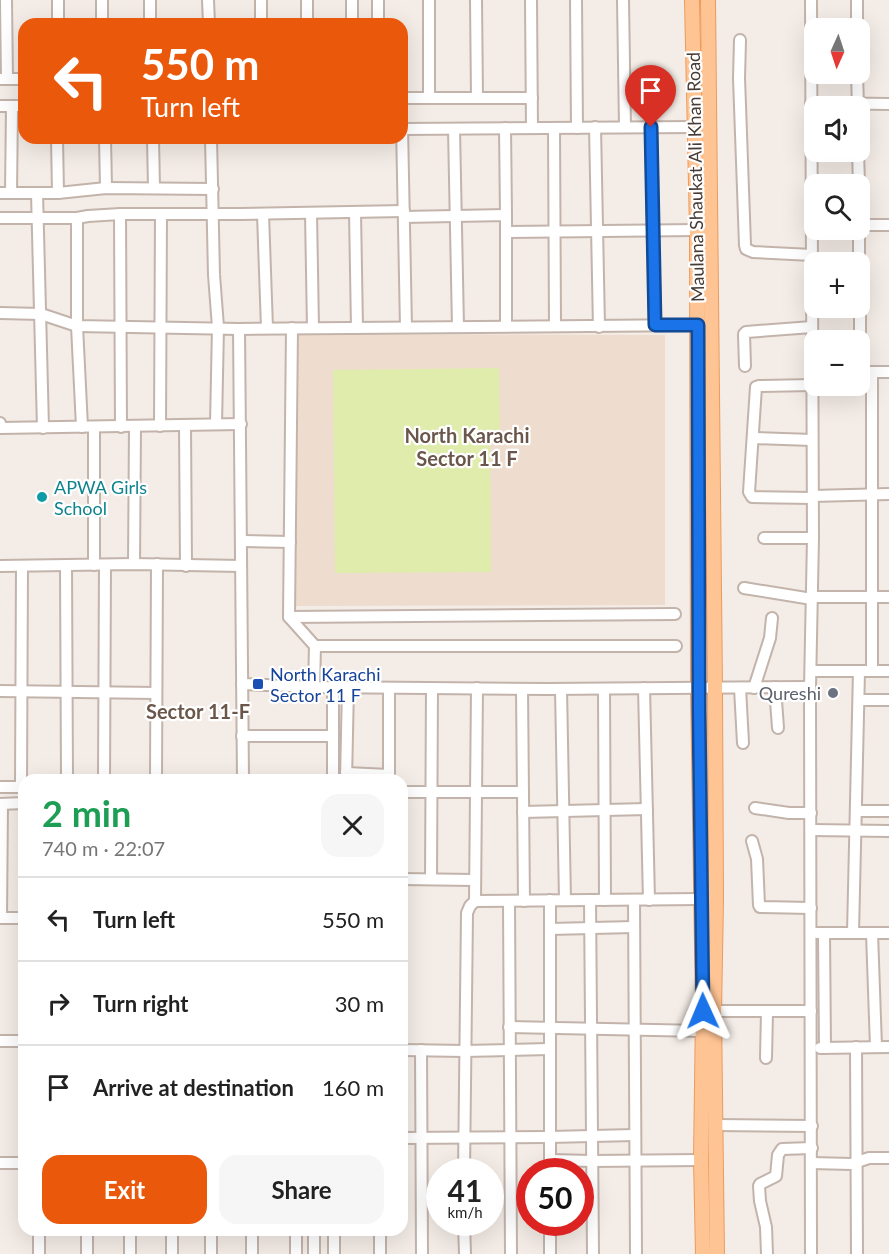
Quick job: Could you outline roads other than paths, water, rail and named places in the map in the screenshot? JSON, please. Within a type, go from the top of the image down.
[{"type":"main road","name":"Maulana Shaukat Ali Khan Road","points":[[692,0],[698,325],[698,688],[701,899],[715,1125],[717,1254]]},
{"type":"main road","name":"Maulana Shaukat Ali Khan Road","points":[[703,1254],[702,1031],[709,1012],[715,688],[708,0]]},
{"type":"street","points":[[58,0],[58,18]]},
{"type":"street","points":[[102,0],[102,18]]},
{"type":"street","points":[[150,0],[150,18]]},
{"type":"street","points":[[208,0],[209,18]]},
{"type":"street","points":[[261,0],[261,18]]},
{"type":"street","points":[[307,0],[307,18]]},
{"type":"street","points":[[352,0],[352,18]]},
{"type":"street","points":[[378,0],[378,18]]},
{"type":"street","points":[[429,0],[429,98]]},
{"type":"street","points":[[476,0],[477,98]]},
{"type":"street","points":[[531,0],[532,128]]},
{"type":"street","points":[[576,0],[577,128]]},
{"type":"street","points":[[623,0],[625,127]]},
{"type":"street","points":[[811,0],[811,96]]},
{"type":"street","points":[[857,0],[857,18]]},
{"type":"street","points":[[4,79],[6,1]]},
{"type":"street","points":[[740,40],[746,249],[753,252],[804,255]]},
{"type":"street","points":[[408,98],[532,98]]},
{"type":"street","points":[[870,105],[889,104]]},
{"type":"street","points":[[0,106],[18,106]]},
{"type":"street","points":[[12,106],[6,193],[58,193],[106,188],[213,189]]},
{"type":"street","points":[[595,127],[598,327]]},
{"type":"street","points":[[651,127],[655,325]]},
{"type":"street","points":[[408,128],[695,127]]},
{"type":"street","points":[[505,128],[506,326]]},
{"type":"street","points":[[554,128],[555,326]]},
{"type":"street","points":[[454,129],[458,327]]},
{"type":"street","points":[[57,144],[58,193]]},
{"type":"street","points":[[105,144],[106,188]]},
{"type":"street","points":[[153,144],[154,188]]},
{"type":"street","points":[[211,144],[214,275],[218,327],[216,424]]},
{"type":"street","points":[[402,144],[406,327]]},
{"type":"street","points":[[37,193],[43,428]]},
{"type":"street","points":[[355,212],[357,328]]},
{"type":"street","points":[[0,218],[77,218],[120,214],[355,212],[456,216],[506,215]]},
{"type":"street","points":[[311,213],[313,328]]},
{"type":"street","points":[[120,214],[121,427]]},
{"type":"street","points":[[160,426],[161,214]]},
{"type":"street","points":[[263,214],[267,328]]},
{"type":"street","points":[[77,218],[77,326],[82,427]]},
{"type":"street","points":[[870,225],[889,225]]},
{"type":"street","points":[[506,232],[697,230]]},
{"type":"street","points":[[0,313],[41,314],[77,326],[120,327],[239,329],[698,325]]},
{"type":"street","points":[[812,318],[812,330]]},
{"type":"street","points":[[745,366],[744,334],[746,332],[812,327]]},
{"type":"street","points":[[292,328],[289,617],[315,646],[314,687]]},
{"type":"street","points":[[239,329],[243,774]]},
{"type":"street","points":[[872,671],[873,372],[889,372]]},
{"type":"street","points":[[804,385],[756,386],[750,496],[812,497],[889,494]]},
{"type":"street","points":[[811,1254],[812,396]]},
{"type":"street","points":[[0,423],[0,428],[241,424]]},
{"type":"street","points":[[185,425],[186,566]]},
{"type":"street","points":[[134,564],[135,426]]},
{"type":"street","points":[[94,427],[105,692],[104,774]]},
{"type":"street","points":[[753,438],[812,440]]},
{"type":"street","points":[[764,538],[813,538]]},
{"type":"street","points":[[242,541],[290,542]]},
{"type":"street","points":[[0,566],[157,564],[241,566]]},
{"type":"street","points":[[156,774],[157,564]]},
{"type":"street","points":[[66,565],[67,774]]},
{"type":"street","points":[[22,566],[22,774]]},
{"type":"street","points":[[744,588],[812,598],[889,597]]},
{"type":"street","points":[[289,617],[675,614]]},
{"type":"street","points":[[754,688],[770,638],[772,618]]},
{"type":"street","points":[[315,646],[676,646]]},
{"type":"street","points":[[811,671],[889,671]]},
{"type":"street","points":[[853,933],[859,671]]},
{"type":"street","points":[[242,684],[522,689],[810,687]]},
{"type":"street","points":[[333,687],[333,774]]},
{"type":"street","points":[[346,774],[348,687]]},
{"type":"street","points":[[389,687],[389,774]]},
{"type":"street","points":[[775,687],[778,728]]},
{"type":"street","points":[[431,879],[432,688]]},
{"type":"street","points":[[475,901],[477,688]]},
{"type":"street","points":[[604,688],[605,900]]},
{"type":"street","points":[[644,688],[649,900]]},
{"type":"street","points":[[740,688],[743,743]]},
{"type":"street","points":[[522,689],[524,901]]},
{"type":"street","points":[[561,689],[565,900]]},
{"type":"street","points":[[0,691],[156,693]]},
{"type":"street","points":[[859,700],[889,700]]},
{"type":"street","points":[[242,736],[333,736]]},
{"type":"street","points":[[0,787],[18,787]]},
{"type":"street","points":[[408,792],[523,792]]},
{"type":"street","points":[[18,804],[1,804],[1,918],[18,918]]},
{"type":"street","points":[[755,808],[789,813],[811,813]]},
{"type":"street","points":[[523,812],[647,809]]},
{"type":"street","points":[[856,811],[889,811]]},
{"type":"street","points":[[811,830],[889,831]]},
{"type":"street","points":[[752,841],[757,859],[760,907],[811,908]]},
{"type":"street","points":[[408,879],[474,880]]},
{"type":"street","points":[[464,1158],[467,914],[470,906],[475,901],[701,899]]},
{"type":"street","points":[[550,900],[550,1158]]},
{"type":"street","points":[[590,900],[592,1158]]},
{"type":"street","points":[[634,900],[636,1254]]},
{"type":"street","points":[[509,901],[511,1254]]},
{"type":"street","points":[[550,929],[634,927]]},
{"type":"street","points":[[811,933],[889,933]]},
{"type":"street","points":[[824,933],[825,1048]]},
{"type":"street","points":[[872,933],[876,1047]]},
{"type":"street","points":[[709,1012],[811,1011]]},
{"type":"street","points":[[766,1058],[767,1012]]},
{"type":"street","points":[[509,1028],[702,1031]]},
{"type":"street","points":[[0,1041],[18,1041]]},
{"type":"street","points":[[856,1047],[857,1254]]},
{"type":"street","points":[[811,1048],[889,1047]]},
{"type":"street","points":[[408,1050],[549,1050]]},
{"type":"street","points":[[421,1050],[422,1254]]},
{"type":"street","points":[[715,1125],[812,1126]]},
{"type":"street","points":[[408,1138],[635,1135]]},
{"type":"street","points":[[767,1254],[760,1184],[776,1176],[778,1155],[782,1149],[812,1148]]},
{"type":"street","points":[[812,1163],[857,1163],[869,1158],[889,1158]]},
{"type":"street","points":[[594,1161],[701,1160]]},
{"type":"street","points":[[0,1163],[18,1163]]},
{"type":"street","points":[[39,1236],[39,1254]]},
{"type":"street","points":[[87,1236],[87,1254]]},
{"type":"street","points":[[130,1236],[130,1254]]},
{"type":"street","points":[[172,1236],[172,1254]]},
{"type":"street","points":[[211,1236],[211,1254]]},
{"type":"street","points":[[252,1236],[252,1254]]},
{"type":"street","points":[[296,1236],[296,1254]]},
{"type":"street","points":[[314,1236],[314,1254]]},
{"type":"street","points":[[334,1236],[334,1254]]},
{"type":"street","points":[[380,1236],[380,1254]]},
{"type":"street","points":[[464,1236],[465,1254]]},
{"type":"street","points":[[550,1236],[550,1254]]},
{"type":"street","points":[[593,1236],[593,1254]]},
{"type":"place","name":"APWA Girls School","points":[[42,497]]},
{"type":"place","name":"North Karachi Sector 11 F","points":[[258,684]]},
{"type":"place","name":"Qureshi","points":[[833,693]]},
{"type":"district","name":"North Karachi Sector 11 F","points":[[467,446]]},
{"type":"district","name":"Sector 11-F","points":[[198,711]]}]
